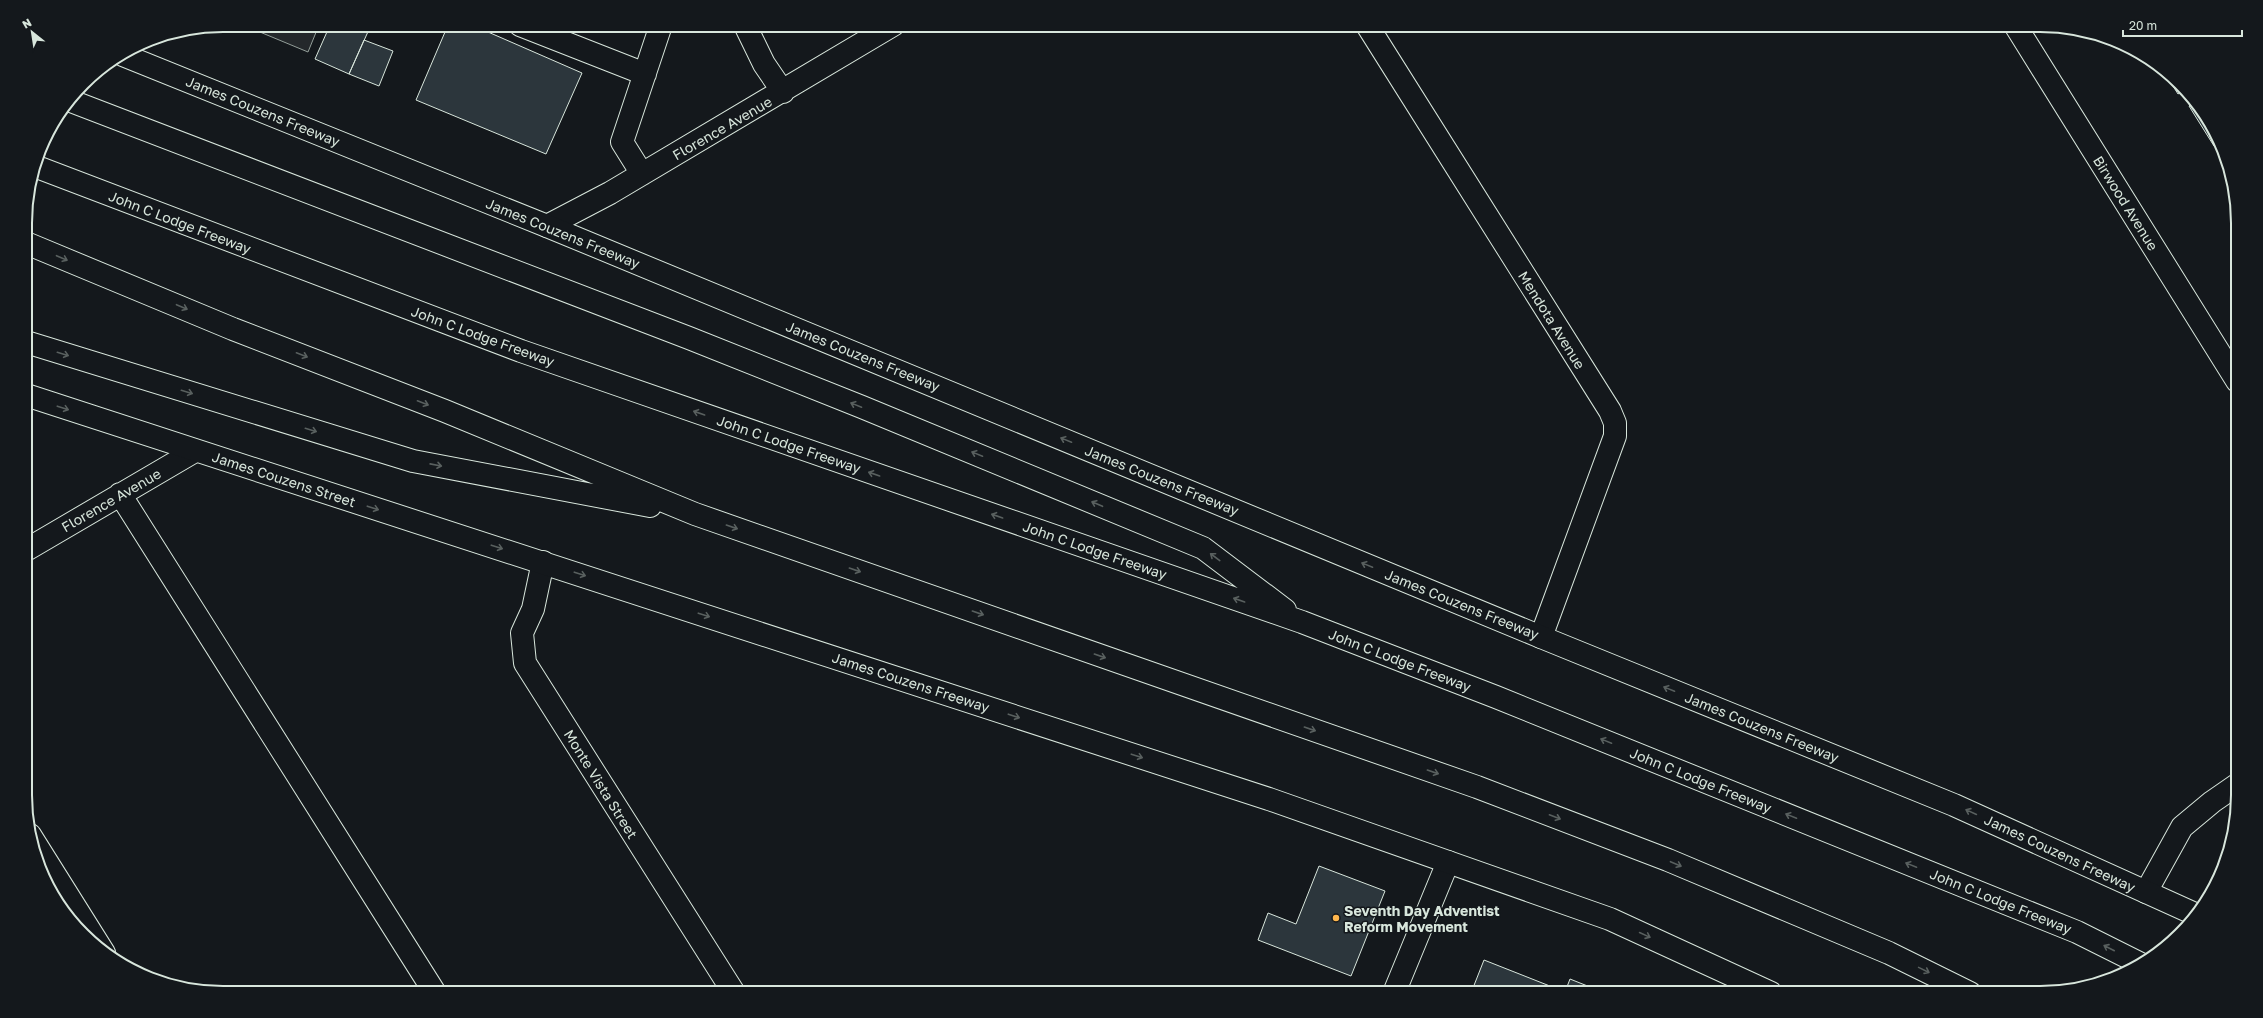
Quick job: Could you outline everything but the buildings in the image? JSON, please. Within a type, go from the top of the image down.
[{"type":"main road","points":[[538,32],[645,74]]},
{"type":"main road","points":[[642,174],[622,142],[659,32]]},
{"type":"main road","points":[[748,32],[764,64],[783,92]]},
{"type":"main road","name":"Florence Avenue","points":[[547,226],[610,193],[783,92],[882,32]]},
{"type":"main road","name":"Mendota Avenue","points":[[1371,32],[1610,411],[1615,423],[1615,436],[1541,637]]},
{"type":"main road","name":"Birwood Avenue","points":[[2019,32],[2231,371]]},
{"type":"main road","name":"James Couzens Freeway","points":[[128,57],[547,226],[1541,637],[1954,805],[2191,912]]},
{"type":"main road","points":[[75,102],[689,338],[862,407],[1203,548],[1302,622]]},
{"type":"main road","name":"John C Lodge Freeway","points":[[40,169],[521,351],[1302,622],[1496,696],[2077,932],[2135,961]]},
{"type":"main road","points":[[32,245],[233,329],[445,411],[695,514],[1484,790],[1668,860],[1889,953],[1956,986]]},
{"type":"main road","points":[[32,344],[413,461],[695,514]]},
{"type":"main road","name":"James Couzens Street","points":[[32,397],[543,562]]},
{"type":"main road","name":"Florence Avenue","points":[[32,546],[195,450]]},
{"type":"main road","points":[[120,494],[431,986]]},
{"type":"main road","name":"James Couzens Freeway","points":[[543,562],[1261,796],[1610,919],[1756,986]]},
{"type":"main road","name":"Monte Vista Street","points":[[543,562],[533,609],[522,634],[525,663],[730,986]]},
{"type":"main road","points":[[2146,892],[2182,827],[2212,802],[2231,789]]},
{"type":"main road","points":[[41,852],[92,934]]},
{"type":"main road","points":[[1397,986],[1448,862]]},
{"type":"shaded area","points":[[260,32],[316,32],[308,52]]},
{"type":"place","name":"Seventh Day Adventist Reform Movement","points":[[1336,918]]}]
